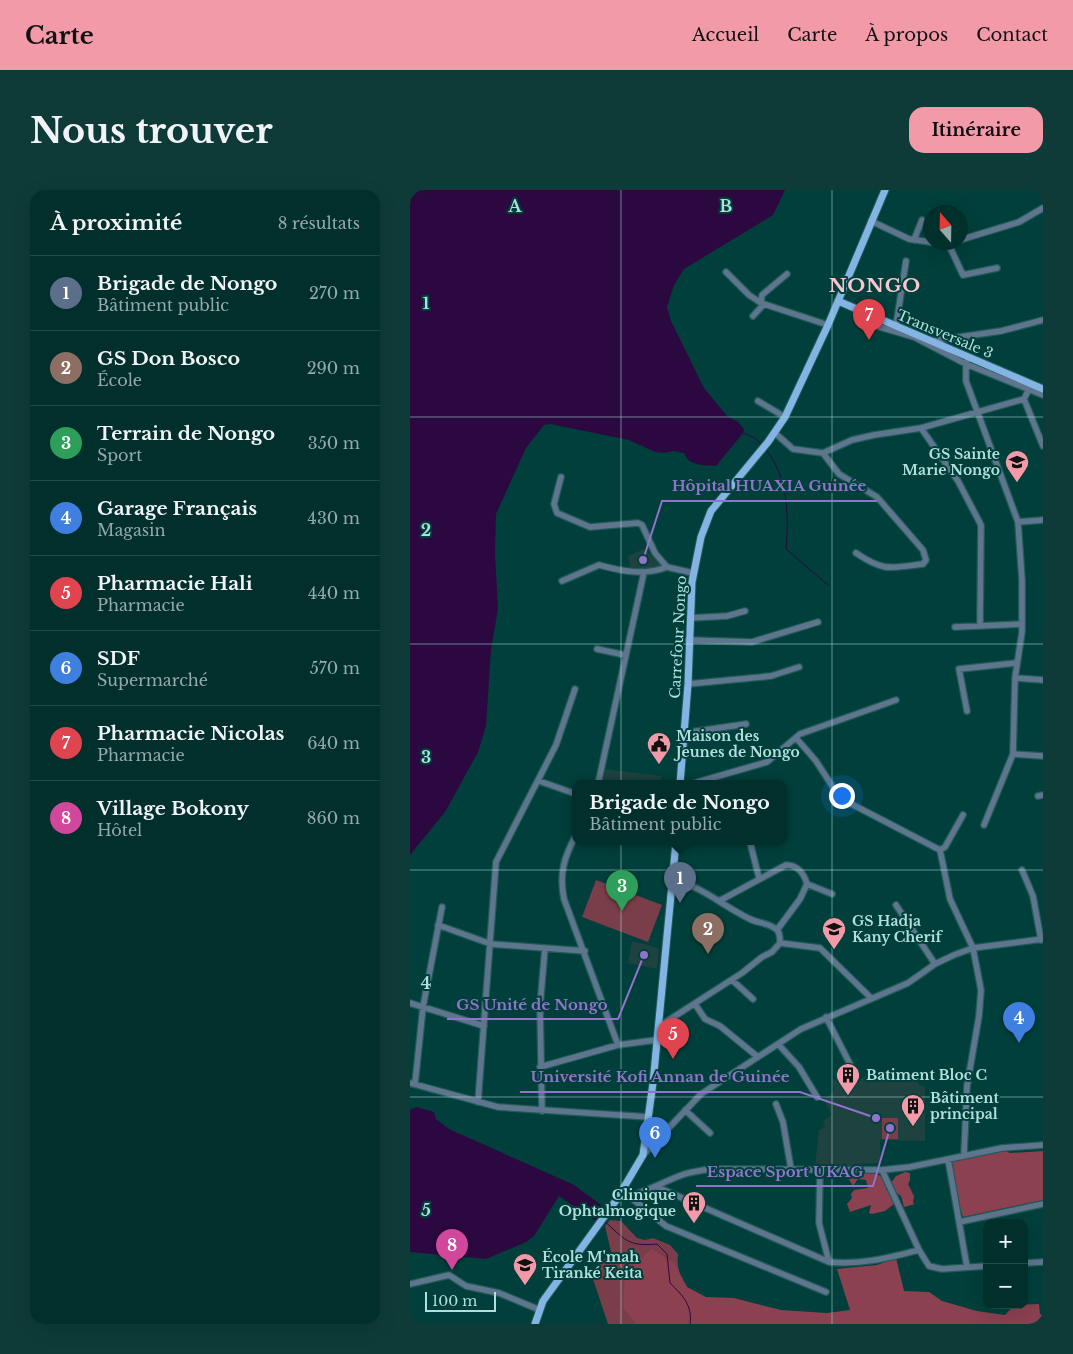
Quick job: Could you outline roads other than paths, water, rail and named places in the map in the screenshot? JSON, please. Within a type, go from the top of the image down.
[{"type":"main road","name":"Carrefour Nongo","points":[[680,780],[688,684],[688,640],[693,573],[701,537],[712,511],[775,433],[785,416],[828,325],[885,190]]},
{"type":"main road","name":"Transversale 3","points":[[838,301],[932,341],[967,360],[1042,389]]},
{"type":"main road","points":[[535,1324],[543,1301],[617,1199],[643,1155],[649,1117],[676,845]]},
{"type":"street","points":[[968,238],[1019,222],[1043,208]]},
{"type":"street","points":[[914,240],[922,220]]},
{"type":"street","points":[[871,221],[914,240],[923,241]]},
{"type":"street","points":[[953,250],[963,275],[996,268]]},
{"type":"street","points":[[896,326],[906,261]]},
{"type":"street","points":[[726,272],[749,295],[762,304],[828,325]]},
{"type":"street","points":[[753,316],[762,304],[762,295],[787,274]]},
{"type":"street","points":[[867,313],[873,325],[914,337],[1029,389],[1042,389]]},
{"type":"street","points":[[932,341],[1000,331],[1043,320]]},
{"type":"street","points":[[967,360],[966,381],[1018,522],[1022,580],[1022,624],[1016,663],[1013,754],[984,825]]},
{"type":"street","points":[[775,433],[793,449],[823,453],[852,440],[921,428],[977,414],[1024,399],[1029,389]]},
{"type":"street","points":[[1024,399],[1043,446]]},
{"type":"street","points":[[758,401],[785,416]]},
{"type":"street","points":[[921,428],[958,481],[982,525],[980,626]]},
{"type":"street","points":[[823,453],[839,474],[877,497],[923,550],[926,560],[923,564],[886,568],[872,564],[856,554]]},
{"type":"street","points":[[562,477],[554,504],[557,513],[590,527],[638,523],[642,525],[655,553],[667,567]]},
{"type":"street","points":[[1018,522],[1043,520]]},
{"type":"street","points":[[562,581],[599,565],[621,571],[644,572],[667,567],[693,573]]},
{"type":"street","points":[[599,780],[644,572]]},
{"type":"street","points":[[690,618],[727,616],[745,611]]},
{"type":"street","points":[[688,640],[752,642],[818,622]]},
{"type":"street","points":[[956,627],[1022,624]]},
{"type":"street","points":[[597,649],[625,655]]},
{"type":"street","points":[[967,711],[959,669],[1016,663]]},
{"type":"street","points":[[688,684],[771,676],[799,667]]},
{"type":"street","points":[[1015,678],[1043,680]]},
{"type":"street","points":[[478,1102],[492,944],[496,862],[556,746],[575,688]]},
{"type":"street","points":[[705,780],[768,762],[797,739],[800,734],[896,700]]},
{"type":"street","points":[[684,733],[746,724]]},
{"type":"street","points":[[797,739],[816,761],[840,798],[940,850]]},
{"type":"street","points":[[1013,754],[1043,756]]},
{"type":"street","points":[[539,781],[572,793]]},
{"type":"street","points":[[940,850],[946,847],[964,815]]},
{"type":"street","points":[[572,843],[565,856],[561,878],[562,889],[618,1045]]},
{"type":"street","points":[[751,845],[759,878]]},
{"type":"street","points":[[940,850],[950,899],[973,948],[981,990],[979,1016],[967,1086],[964,1155]]},
{"type":"street","points":[[719,901],[786,865],[800,870],[807,884],[832,894]]},
{"type":"street","points":[[643,1155],[685,1110],[712,1086],[778,1044],[826,1017],[908,983],[935,964],[973,948],[1042,940],[1033,896],[1022,870]]},
{"type":"street","points":[[672,879],[686,882],[740,914],[777,930]]},
{"type":"street","points":[[780,943],[777,930],[800,899],[807,884]]},
{"type":"street","points":[[896,905],[935,964]]},
{"type":"street","points":[[442,907],[423,1007],[412,1083],[498,1107],[649,1117]]},
{"type":"street","points":[[438,925],[492,944],[585,951]]},
{"type":"street","points":[[658,1027],[732,980],[762,957],[772,952],[780,943]]},
{"type":"street","points":[[780,943],[820,948],[871,998]]},
{"type":"street","points":[[542,1111],[540,1006],[545,948]]},
{"type":"street","points":[[732,980],[753,999]]},
{"type":"street","points":[[410,1003],[484,1026]]},
{"type":"street","points":[[695,1004],[705,1019],[720,1026],[758,1057]]},
{"type":"street","points":[[826,1017],[851,1066]]},
{"type":"street","points":[[540,1067],[618,1045],[656,1040]]},
{"type":"street","points":[[778,1044],[799,1067],[817,1097]]},
{"type":"street","points":[[776,1104],[783,1122],[791,1169]]},
{"type":"street","points":[[685,1110],[710,1133]]},
{"type":"street","points":[[617,1199],[630,1197],[657,1187],[683,1174],[709,1169],[882,1170],[910,1167],[1002,1148],[1043,1145]]},
{"type":"street","points":[[948,1159],[967,1267]]},
{"type":"street","points":[[820,1170],[818,1223],[829,1262]]},
{"type":"street","points":[[882,1170],[919,1250],[930,1266],[942,1269],[983,1266]]},
{"type":"street","points":[[657,1187],[829,1262],[847,1264],[873,1262],[919,1250]]},
{"type":"street","points":[[630,1197],[666,1226],[826,1292]]},
{"type":"street","points":[[959,1222],[1043,1204]]},
{"type":"street","points":[[1028,1264],[1043,1262]]},
{"type":"street","points":[[410,1284],[449,1275],[466,1286],[499,1293],[540,1310]]},
{"type":"waterway","points":[[743,433],[755,438],[762,445]]},
{"type":"waterway","points":[[766,450],[773,460],[783,484],[787,510],[786,549],[828,585]]},
{"type":"waterway","points":[[604,1221],[627,1240],[639,1244],[657,1244],[667,1254],[670,1283],[686,1301],[690,1311],[690,1324]]},
{"type":"place","name":"Pharmacie Nicolas","points":[[869,340]]},
{"type":"place","name":"GS Sainte Marie Nongo","points":[[1017,483]]},
{"type":"place","name":"Hôpital HUAXIA Guinée","points":[[643,560]]},
{"type":"place","name":"Maison des Jeunes de Nongo","points":[[659,765]]},
{"type":"place","name":"Brigade de Nongo","points":[[680,903]]},
{"type":"place","name":"Terrain de Nongo","points":[[622,911]]},
{"type":"place","name":"GS Hadja Kany Cherif","points":[[834,950]]},
{"type":"place","name":"GS Don Bosco","points":[[708,954]]},
{"type":"place","name":"GS Unité de Nongo","points":[[644,955]]},
{"type":"place","name":"Garage Français","points":[[1019,1043]]},
{"type":"place","name":"Pharmacie Hali","points":[[673,1059]]},
{"type":"place","name":"Batiment Bloc C","points":[[848,1096]]},
{"type":"place","name":"Université Kofi Annan de Guinée","points":[[876,1118]]},
{"type":"place","name":"Bâtiment principal","points":[[913,1127]]},
{"type":"place","name":"Espace Sport UKAG","points":[[890,1128]]},
{"type":"place","name":"SDF","points":[[655,1158]]},
{"type":"place","name":"Clinique Ophtalmogique","points":[[694,1224]]},
{"type":"place","name":"Village Bokony","points":[[452,1270]]},
{"type":"place","name":"École M'mah Tiranké Keita","points":[[525,1286]]},
{"type":"district","name":"NONGO","points":[[875,285]]}]
